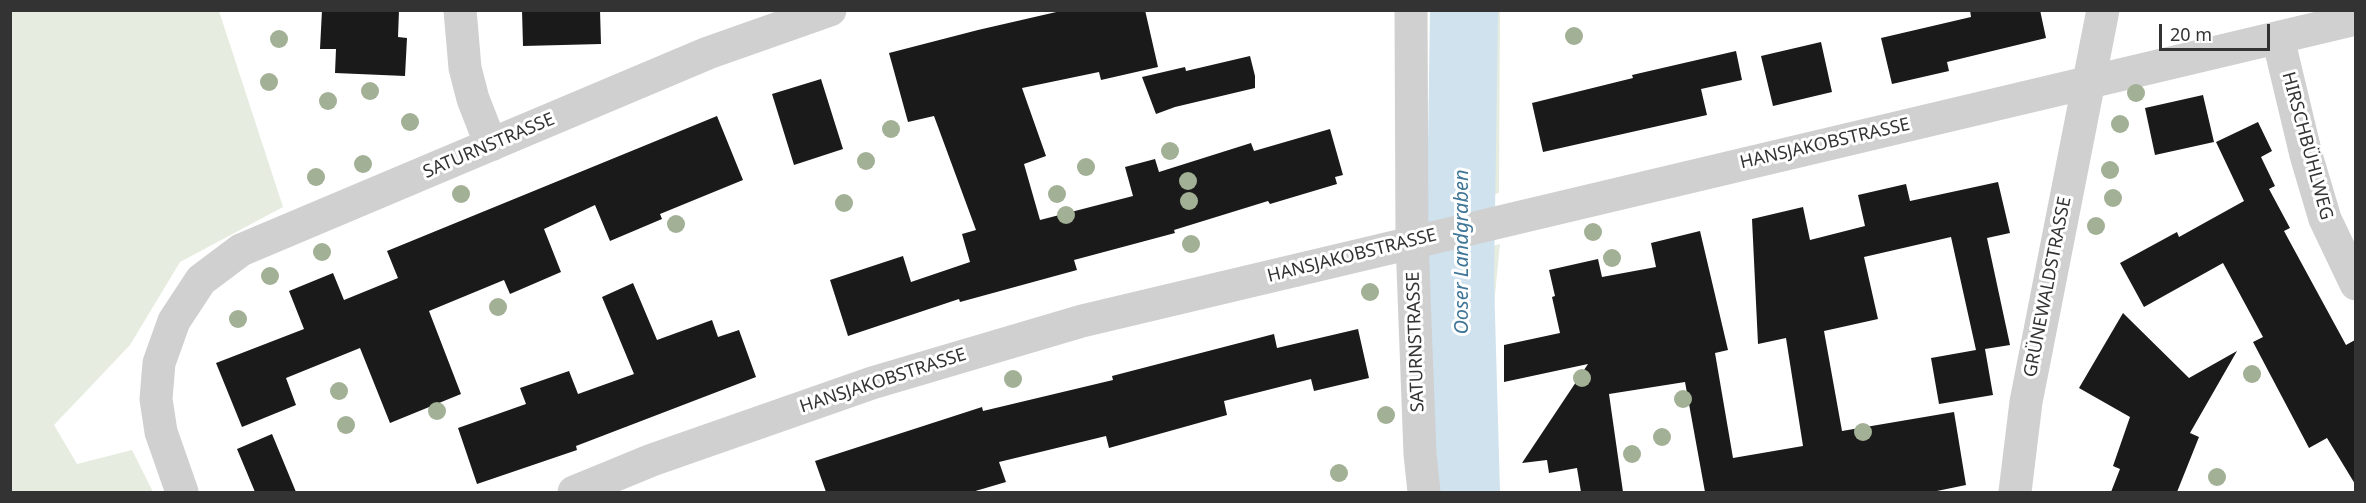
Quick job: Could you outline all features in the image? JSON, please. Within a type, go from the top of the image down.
[{"type":"street","points":[[460,10],[465,68],[473,99],[491,145]]},
{"type":"street","name":"SATURNSTRASSE","points":[[182,492],[161,432],[156,399],[159,363],[174,321],[201,280],[241,250],[708,53],[830,10]]},
{"type":"street","name":"SATURNSTRASSE","points":[[1411,10],[1420,239],[1420,454],[1424,492]]},
{"type":"street","name":"GRÜNEWALDSTRASSE","points":[[2015,492],[2025,402],[2103,10]]},
{"type":"street","name":"HANSJAKOBSTRASSE","points":[[574,492],[652,460],[872,382],[1082,321],[1504,219],[2355,19]]},
{"type":"street","name":"HIRSCHBÜHLWEG","points":[[2278,38],[2306,156],[2325,219],[2355,284]]},
{"type":"shaded area","points":[[10,11],[219,11],[283,207],[180,262],[130,345],[54,425],[77,464],[132,450],[153,492],[11,492]]},
{"type":"shaded area","points":[[1437,11],[1500,11],[1499,193],[1435,208]]},
{"type":"shaded area","points":[[1500,244],[1491,335],[1489,419],[1495,492],[1448,492],[1427,261]]},
{"type":"building","points":[[322,10],[399,10],[398,37],[407,38],[405,76],[335,73],[336,49],[320,49]]},
{"type":"building","points":[[522,10],[600,10],[601,44],[523,46]]},
{"type":"building","points":[[1065,10],[1145,10],[1158,67],[1101,80],[1099,72],[1022,88],[1046,156],[1024,164],[1040,220],[1133,196],[1125,167],[1155,159],[1159,172],[1251,143],[1254,151],[1330,129],[1343,175],[1335,177],[1337,184],[1270,204],[1268,201],[1174,230],[1175,233],[1074,260],[1077,270],[960,302],[959,299],[848,336],[830,280],[903,256],[911,282],[970,262],[962,234],[976,230],[934,116],[908,122],[889,53]]},
{"type":"building","points":[[1970,10],[2040,10],[2046,38],[1947,62],[1949,71],[1892,84],[1881,38],[1971,17]]},
{"type":"building","points":[[1821,42],[1832,92],[1773,106],[1761,56]]},
{"type":"building","points":[[1736,51],[1742,80],[1701,89],[1707,115],[1543,152],[1532,103],[1633,78],[1632,75]]},
{"type":"building","points":[[1250,56],[1255,76],[1255,88],[1175,107],[1156,114],[1142,77],[1185,67],[1186,71]]},
{"type":"building","points":[[821,79],[843,149],[794,165],[772,94]]},
{"type":"building","points":[[2203,95],[2214,142],[2155,155],[2145,108]]},
{"type":"building","points":[[717,116],[743,180],[660,214],[662,219],[610,241],[595,205],[544,229],[561,272],[510,294],[504,280],[429,311],[461,394],[390,423],[360,348],[286,378],[296,405],[242,427],[216,363],[304,329],[289,291],[333,273],[344,300],[398,278],[387,251]]},
{"type":"building","points":[[2258,122],[2272,151],[2261,157],[2275,186],[2269,189],[2290,228],[2284,231],[2346,345],[2355,340],[2355,484],[2327,438],[2309,448],[2253,342],[2263,337],[2223,263],[2144,307],[2120,263],[2177,232],[2179,237],[2244,201],[2216,142]]},
{"type":"building","points":[[1998,182],[2010,233],[1987,238],[2010,345],[1985,349],[1993,395],[1939,404],[1931,358],[1976,350],[1951,237],[1864,257],[1878,319],[1824,331],[1842,431],[1954,412],[1966,485],[1932,492],[1705,492],[1685,382],[1609,394],[1623,492],[1581,492],[1577,468],[1549,473],[1547,460],[1522,463],[1588,364],[1504,382],[1504,345],[1560,333],[1549,270],[1598,259],[1602,277],[1656,267],[1651,243],[1700,231],[1728,350],[1715,353],[1733,458],[1803,446],[1786,338],[1758,344],[1752,219],[1803,207],[1810,240],[1865,226],[1858,195],[1906,184],[1910,201]]},
{"type":"building","points":[[633,283],[657,340],[712,320],[718,337],[739,330],[756,377],[576,446],[577,450],[477,484],[458,428],[526,404],[520,388],[569,371],[578,394],[634,374],[602,297]]},
{"type":"building","points":[[2123,313],[2189,378],[2237,351],[2190,433],[2199,437],[2177,492],[2111,492],[2120,469],[2113,466],[2130,417],[2079,388]]},
{"type":"building","points":[[1358,329],[1369,378],[1314,391],[1311,379],[1224,401],[1227,415],[1109,448],[1106,436],[999,462],[1006,482],[972,492],[826,492],[815,461],[982,407],[983,411],[1113,380],[1112,376],[1274,334],[1277,348]]},
{"type":"building","points":[[272,434],[296,492],[255,492],[237,449]]},
{"type":"waterway","name":"Ooser Landgraben","points":[[1464,10],[1460,280],[1466,492]]}]
